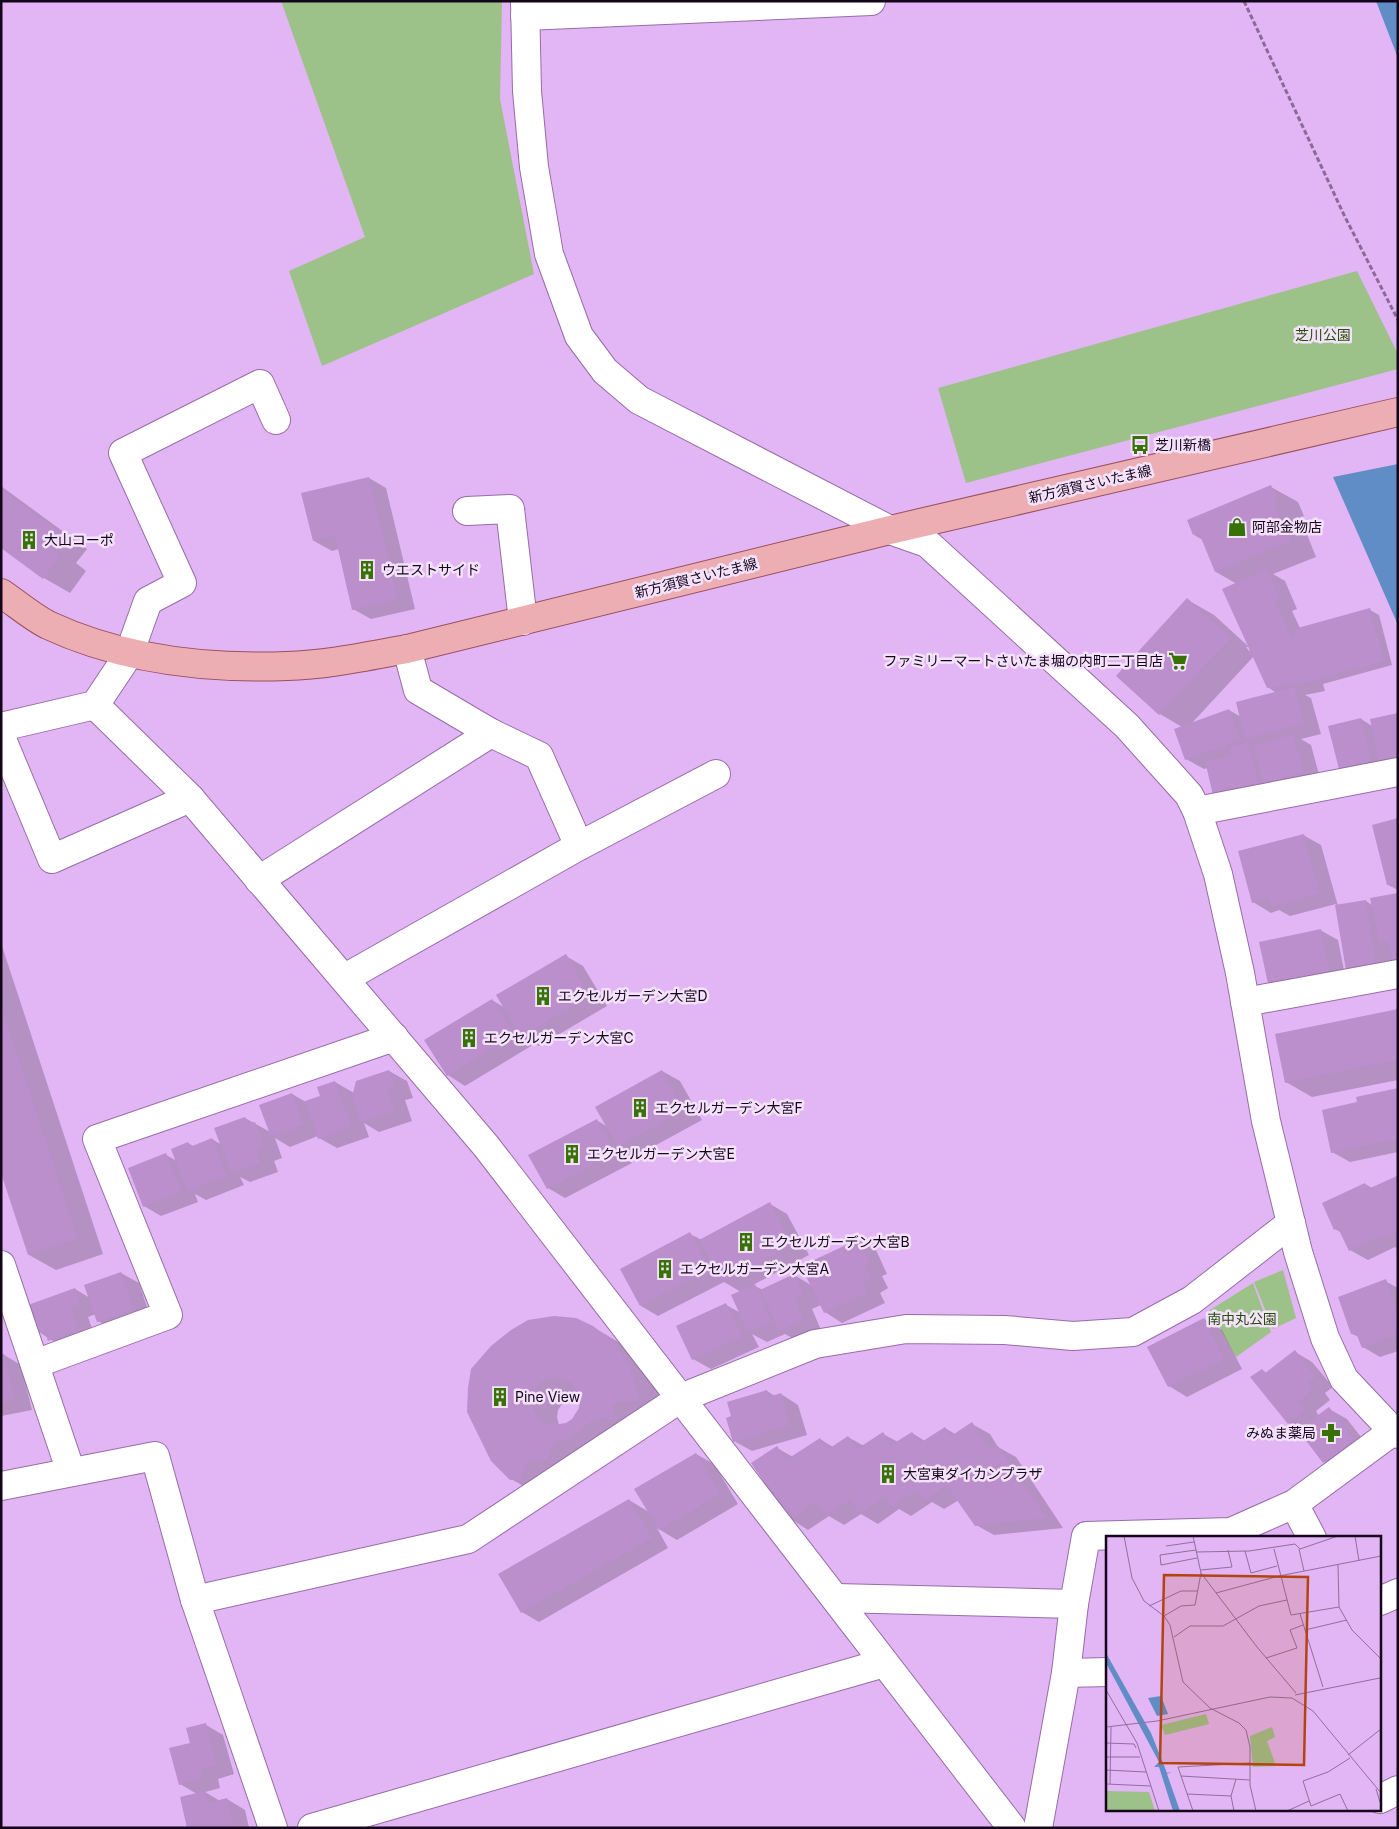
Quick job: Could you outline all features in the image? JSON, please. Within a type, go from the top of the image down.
[{"type":"main road","name":"新方須賀さいたま線","points":[[1,593],[47,624],[98,645],[129,654],[176,662],[230,667],[288,666],[347,660],[407,649],[890,530],[1398,412]]},
{"type":"street","points":[[871,1],[525,9],[527,90],[534,168],[549,254],[578,336],[605,371],[640,400],[890,530],[926,543],[1126,726],[1190,795],[1218,874],[1245,1002],[1266,1121],[1298,1252],[1325,1338],[1344,1379],[1395,1432],[1294,1504],[1231,1532],[1086,1536],[1074,1604],[1066,1673],[1038,1828]]},
{"type":"street","points":[[1,728],[95,705],[129,654],[148,601],[182,583],[123,453],[260,384],[276,420]]},
{"type":"street","points":[[467,511],[510,509],[523,621]]},
{"type":"street","points":[[407,649],[418,690],[491,733],[539,756],[579,846]]},
{"type":"street","points":[[95,705],[190,798],[486,1146],[1012,1828]]},
{"type":"street","points":[[259,880],[491,733]]},
{"type":"street","points":[[1,737],[52,859],[190,798]]},
{"type":"street","points":[[1197,811],[1398,772]]},
{"type":"street","points":[[345,978],[579,846],[716,774]]},
{"type":"street","points":[[1245,1002],[1398,974]]},
{"type":"street","points":[[35,1364],[168,1315],[97,1139],[394,1037]]},
{"type":"street","points":[[195,1600],[468,1539],[682,1398],[815,1344],[906,1328],[1005,1330],[1072,1336],[1133,1332],[1192,1300],[1291,1223]]},
{"type":"street","points":[[1,1265],[10,1320],[35,1364],[71,1472]]},
{"type":"street","points":[[1,1486],[155,1456],[195,1600],[273,1828]]},
{"type":"street","points":[[1294,1504],[1311,1536]]},
{"type":"street","points":[[1382,1600],[1398,1592]]},
{"type":"street","points":[[836,1598],[1074,1604]]},
{"type":"street","points":[[312,1828],[884,1663]]},
{"type":"street","points":[[1066,1673],[1106,1672]]},
{"type":"street","points":[[1382,1798],[1398,1790]]},
{"type":"path","points":[[1244,1],[1345,217],[1398,320]]},
{"type":"green space","points":[[281,1],[502,1],[500,99],[534,274],[322,366],[289,271],[365,237]]},
{"type":"green space","name":"芝川公園","points":[[1357,271],[1398,354],[1398,369],[966,483],[938,388]]},
{"type":"green space","points":[[1283,1270],[1296,1318],[1273,1329],[1254,1282]]},
{"type":"green space","name":"南中丸公園","points":[[1253,1283],[1271,1332],[1236,1357],[1210,1310]]},
{"type":"water","points":[[1376,1],[1398,1],[1398,58]]},
{"type":"water","points":[[1398,464],[1398,625],[1333,477]]},
{"type":"building","name":"ウエストサイド","points":[[369,477],[398,599],[352,610],[335,536],[313,541],[301,493]]},
{"type":"building","name":"阿部金物店","points":[[1271,485],[1278,501],[1274,502],[1291,541],[1215,572],[1199,533],[1193,535],[1187,520]]},
{"type":"building","name":"大山コーポ","points":[[1,489],[61,533],[51,547],[61,555],[43,579],[1,548]]},
{"type":"building","points":[[1267,569],[1280,599],[1275,601],[1291,637],[1295,636],[1294,629],[1370,608],[1384,661],[1308,682],[1267,688],[1222,589]]},
{"type":"building","points":[[1187,598],[1231,638],[1159,715],[1116,676]]},
{"type":"building","points":[[1294,687],[1304,724],[1245,739],[1236,702]]},
{"type":"building","points":[[1229,709],[1241,740],[1185,760],[1174,729]]},
{"type":"building","points":[[1398,713],[1398,756],[1379,761],[1370,719]]},
{"type":"building","points":[[1361,718],[1372,761],[1339,769],[1328,726]]},
{"type":"building","points":[[1293,734],[1304,772],[1264,784],[1252,746]]},
{"type":"building","points":[[1248,742],[1259,784],[1213,795],[1205,761],[1231,755],[1230,747]]},
{"type":"building","points":[[1398,818],[1398,883],[1387,885],[1372,825]]},
{"type":"building","points":[[1304,834],[1320,894],[1272,907],[1269,898],[1252,903],[1238,851]]},
{"type":"building","points":[[1398,893],[1398,964],[1393,965],[1388,941],[1379,943],[1370,898]]},
{"type":"building","points":[[1366,900],[1376,965],[1346,970],[1335,905]]},
{"type":"building","points":[[1321,929],[1330,975],[1269,988],[1259,942]]},
{"type":"building","name":"エクセルガーデン大宮D","points":[[566,954],[590,996],[521,1037],[496,995]]},
{"type":"building","name":"エクセルガーデン大宮C","points":[[492,999],[515,1035],[447,1076],[424,1040]]},
{"type":"building","points":[[2,1007],[78,1239],[28,1255],[1,1173]]},
{"type":"building","points":[[1398,1009],[1398,1060],[1285,1083],[1275,1034]]},
{"type":"building","points":[[389,1070],[396,1088],[388,1090],[395,1111],[361,1123],[352,1097],[356,1081]]},
{"type":"building","name":"エクセルガーデン大宮F","points":[[662,1070],[685,1110],[618,1147],[595,1107]]},
{"type":"building","points":[[335,1081],[352,1127],[318,1139],[305,1101],[320,1096],[317,1087]]},
{"type":"building","points":[[1398,1088],[1398,1139],[1331,1153],[1322,1110],[1357,1102],[1356,1097]]},
{"type":"building","points":[[292,1093],[304,1125],[271,1137],[259,1105]]},
{"type":"building","points":[[245,1117],[248,1124],[255,1122],[265,1148],[257,1151],[261,1162],[231,1173],[214,1128]]},
{"type":"building","name":"エクセルガーデン大宮E","points":[[597,1119],[615,1153],[547,1189],[528,1155]]},
{"type":"building","points":[[212,1138],[227,1175],[187,1191],[171,1149],[188,1142],[190,1147]]},
{"type":"building","points":[[166,1153],[181,1192],[143,1207],[128,1168]]},
{"type":"building","points":[[1397,1176],[1398,1231],[1379,1240],[1378,1237],[1349,1251],[1338,1228],[1334,1230],[1322,1203],[1365,1183],[1368,1189]]},
{"type":"building","name":"エクセルガーデン大宮B","points":[[770,1202],[792,1245],[722,1282],[699,1240]]},
{"type":"building","name":"エクセルガーデン大宮A","points":[[690,1232],[710,1270],[640,1306],[620,1269]]},
{"type":"building","points":[[859,1239],[870,1263],[865,1266],[871,1278],[863,1282],[868,1292],[824,1313],[801,1266]]},
{"type":"building","points":[[121,1272],[134,1309],[97,1322],[84,1285]]},
{"type":"building","points":[[794,1274],[804,1295],[795,1299],[804,1320],[779,1331],[760,1290]]},
{"type":"building","points":[[1386,1279],[1398,1312],[1398,1335],[1362,1348],[1356,1333],[1351,1334],[1338,1297]]},
{"type":"building","points":[[755,1284],[772,1322],[748,1332],[731,1295]]},
{"type":"building","points":[[75,1288],[80,1304],[71,1307],[79,1329],[48,1341],[45,1331],[38,1333],[28,1305]]},
{"type":"building","points":[[726,1303],[742,1337],[692,1360],[676,1326]]},
{"type":"building","name":"Pine View","points":[[554,1316],[576,1318],[593,1326],[611,1340],[622,1354],[630,1368],[640,1400],[613,1404],[613,1420],[600,1418],[590,1422],[572,1438],[555,1442],[546,1462],[529,1459],[520,1480],[510,1480],[491,1461],[467,1412],[468,1388],[471,1369],[491,1346],[511,1330],[528,1320]],"holes":[[[554,1377],[562,1378],[572,1383],[580,1399],[579,1408],[572,1419],[566,1423],[546,1424],[539,1419],[531,1401],[537,1386],[547,1379]]]},
{"type":"building","points":[[1204,1318],[1225,1359],[1168,1387],[1147,1347]]},
{"type":"building","points":[[1295,1350],[1316,1377],[1308,1383],[1313,1390],[1299,1401],[1306,1410],[1288,1424],[1250,1377],[1262,1369],[1265,1373]]},
{"type":"building","points":[[1,1354],[4,1354],[15,1400],[1,1403]]},
{"type":"building","points":[[767,1390],[769,1397],[781,1393],[790,1425],[733,1442],[726,1418],[731,1416],[727,1402]]},
{"type":"building","points":[[1329,1407],[1354,1440],[1323,1463],[1298,1430]]},
{"type":"building","name":"大宮東ダイカンプラザ","points":[[972,1422],[991,1450],[998,1446],[1047,1518],[975,1526],[947,1486],[925,1500],[918,1490],[892,1507],[885,1497],[860,1514],[850,1500],[826,1516],[816,1502],[790,1520],[751,1463],[777,1446],[786,1460],[820,1438],[827,1450],[848,1436],[857,1449],[883,1432],[891,1445],[912,1432],[920,1443],[945,1427],[951,1436]]},
{"type":"building","points":[[696,1453],[721,1494],[659,1530],[634,1489]]},
{"type":"building","points":[[629,1499],[652,1538],[521,1613],[498,1574]]},
{"type":"building","points":[[206,1723],[217,1765],[201,1769],[203,1778],[179,1785],[169,1748],[190,1743],[186,1728]]},
{"type":"building","points":[[205,1791],[208,1803],[227,1798],[234,1828],[187,1828],[180,1797]]},
{"type":"place","name":"芝川新橋","points":[[1140,445]]},
{"type":"place","name":"阿部金物店","points":[[1237,527]]},
{"type":"place","name":"大山コーポ","points":[[29,540]]},
{"type":"place","name":"ウエストサイド","points":[[367,570]]},
{"type":"place","name":"ファミリーマートさいたま堀の内町二丁目店","points":[[1178,661]]},
{"type":"place","name":"エクセルガーデン大宮D","points":[[543,996]]},
{"type":"place","name":"エクセルガーデン大宮C","points":[[469,1038]]},
{"type":"place","name":"エクセルガーデン大宮F","points":[[640,1108]]},
{"type":"place","name":"エクセルガーデン大宮E","points":[[572,1154]]},
{"type":"place","name":"エクセルガーデン大宮B","points":[[746,1242]]},
{"type":"place","name":"エクセルガーデン大宮A","points":[[665,1269]]},
{"type":"place","name":"Pine View","points":[[500,1397]]},
{"type":"place","name":"みぬま薬局","points":[[1331,1433]]},
{"type":"place","name":"大宮東ダイカンプラザ","points":[[888,1474]]}]
